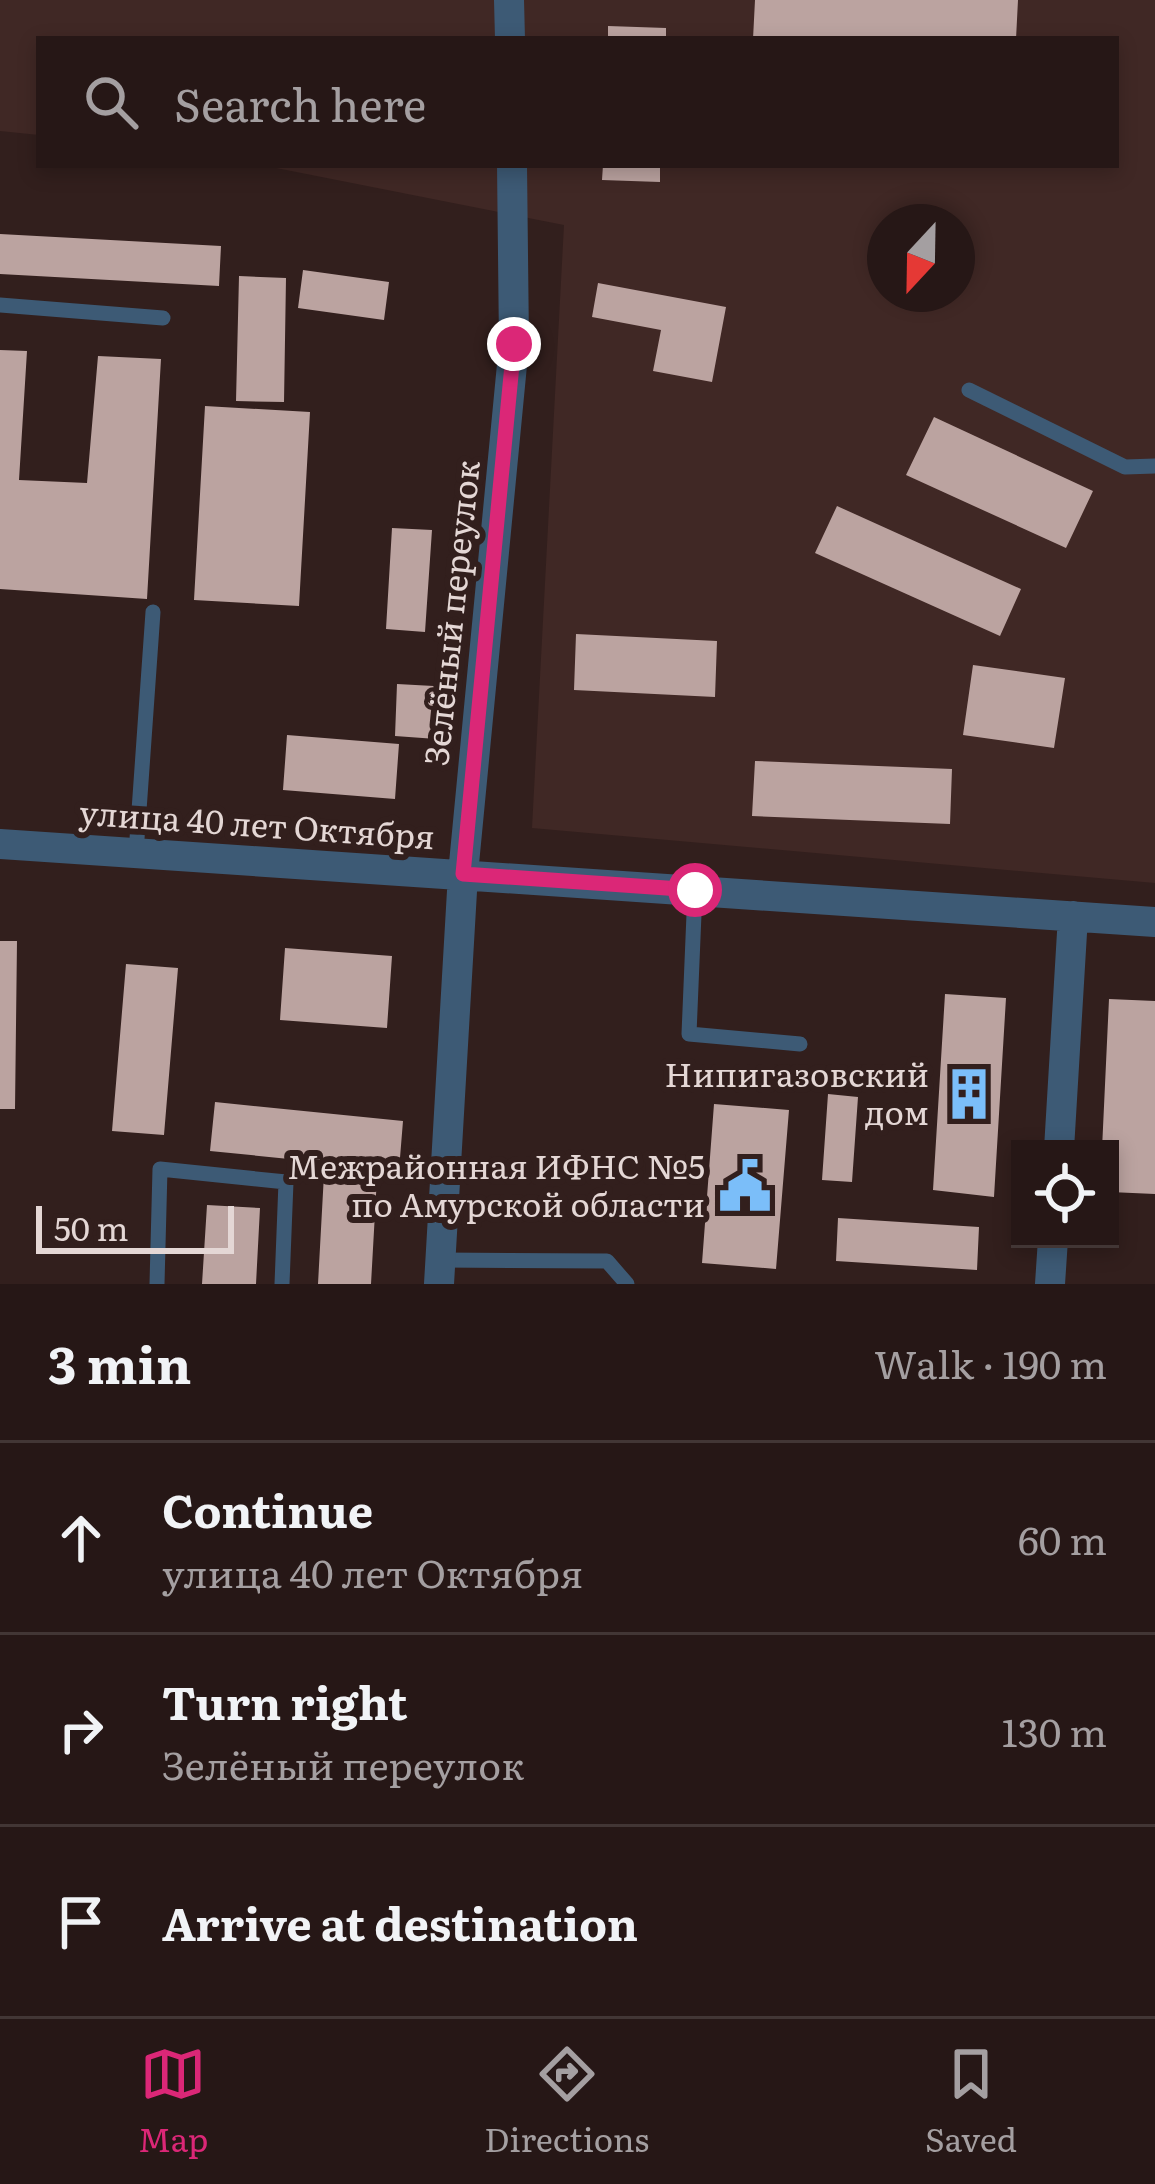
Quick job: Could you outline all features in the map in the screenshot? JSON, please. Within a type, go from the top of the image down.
[{"type":"street","points":[[509,0],[510,36]]},
{"type":"street","name":"Зелёный переулок","points":[[439,1272],[463,874],[514,344],[512,168]]},
{"type":"street","name":"улица 40 лет Октября","points":[[0,844],[1155,922]]},
{"type":"street","points":[[1060,1140],[1073,916]]},
{"type":"street","points":[[1050,1284],[1052,1248]]},
{"type":"lane","points":[[0,304],[163,318]]},
{"type":"lane","points":[[969,390],[1125,467],[1155,466]]},
{"type":"lane","points":[[136,853],[153,612]]},
{"type":"lane","points":[[695,890],[689,1034],[800,1044]]},
{"type":"lane","points":[[157,1284],[160,1169],[286,1182],[281,1284]]},
{"type":"lane","points":[[439,1272],[607,1261],[627,1284]]},
{"type":"shaded area","points":[[0,0],[1155,0],[1155,883],[532,828],[564,225],[276,168],[1119,168],[1119,36],[36,36],[36,135],[0,131]]},
{"type":"building","points":[[755,0],[1018,0],[1016,36],[753,36]]},
{"type":"building","points":[[608,26],[666,28],[666,36],[608,36]]},
{"type":"building","points":[[603,168],[660,168],[660,182],[602,180]]},
{"type":"building","points":[[0,234],[221,246],[219,286],[0,274]]},
{"type":"building","points":[[303,270],[389,282],[384,320],[298,308]]},
{"type":"building","points":[[239,276],[286,278],[284,402],[236,401]]},
{"type":"building","points":[[598,283],[726,307],[712,382],[653,371],[661,330],[592,317]]},
{"type":"building","points":[[0,350],[27,351],[19,480],[87,483],[98,356],[161,359],[147,599],[0,589]]},
{"type":"building","points":[[205,406],[310,412],[299,606],[194,600]]},
{"type":"building","points":[[934,417],[1093,491],[1066,548],[906,475]]},
{"type":"building","points":[[837,506],[1021,589],[1000,636],[815,553]]},
{"type":"building","points":[[392,528],[432,530],[425,632],[386,629]]},
{"type":"building","points":[[576,634],[717,641],[715,697],[574,690]]},
{"type":"building","points":[[973,665],[1065,678],[1054,748],[963,735]]},
{"type":"building","points":[[397,684],[452,687],[450,740],[395,736]]},
{"type":"building","points":[[287,735],[399,744],[395,799],[283,790]]},
{"type":"building","points":[[755,761],[952,769],[950,824],[752,816]]},
{"type":"building","points":[[0,941],[17,941],[15,1109],[0,1109]]},
{"type":"building","points":[[285,948],[392,956],[387,1028],[280,1020]]},
{"type":"building","points":[[126,964],[178,968],[164,1135],[112,1131]]},
{"type":"building","name":"Нипигазовский дом","points":[[945,994],[1006,998],[994,1197],[933,1190]]},
{"type":"building","points":[[1109,999],[1155,1001],[1155,1194],[1119,1192],[1119,1140],[1102,1140]]},
{"type":"building","points":[[828,1094],[858,1097],[852,1182],[822,1180]]},
{"type":"building","points":[[215,1102],[403,1121],[399,1170],[210,1151]]},
{"type":"building","name":"Межрайонная ИФНС №5 по Амурской области","points":[[714,1104],[789,1110],[776,1269],[702,1263]]},
{"type":"building","points":[[324,1174],[377,1177],[371,1284],[318,1284]]},
{"type":"building","points":[[207,1205],[260,1208],[256,1284],[202,1284]]},
{"type":"building","points":[[838,1218],[979,1227],[977,1270],[836,1261]]},
{"type":"place","name":"Нипигазовский дом","points":[[969,1094]]},
{"type":"place","name":"Межрайонная ИФНС №5 по Амурской области","points":[[745,1186]]},
{"type":"route","points":[[514,344],[463,874],[695,890]]}]
